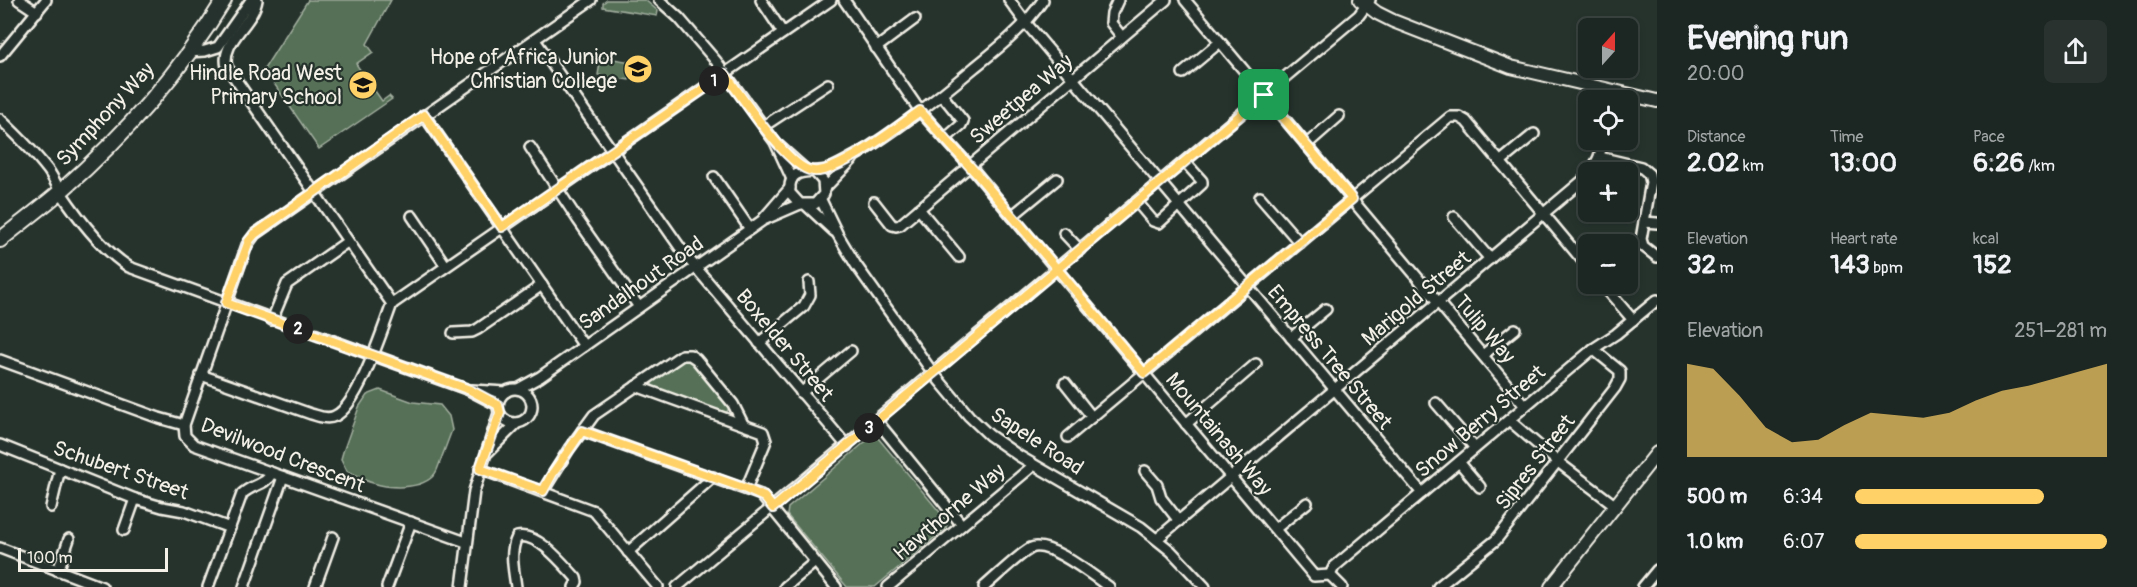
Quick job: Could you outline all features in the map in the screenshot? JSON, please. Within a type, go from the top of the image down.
[{"type":"main road","name":"Symphony Way","points":[[0,240],[60,191],[113,142],[188,52],[224,0]]},
{"type":"street","points":[[19,0],[37,12]]},
{"type":"street","points":[[0,56],[46,0]]},
{"type":"street","points":[[188,52],[205,51],[218,46],[251,0]]},
{"type":"street","points":[[257,0],[255,9],[226,53],[227,67],[392,304]]},
{"type":"street","name":"Devilwood Crescent","points":[[466,542],[190,443],[185,436],[183,425],[251,237],[591,0]]},
{"type":"street","points":[[659,0],[680,18],[764,126],[775,142],[791,183],[793,197],[803,205],[815,204],[821,200],[825,188],[858,154]]},
{"type":"street","points":[[761,0],[783,33]]},
{"type":"street","points":[[201,375],[311,414],[330,418],[339,414],[348,403],[373,356],[392,304],[831,0]]},
{"type":"street","name":"Mountainash Way","points":[[844,0],[920,111],[1057,269],[1314,576]]},
{"type":"street","name":"Empress Tree Street","points":[[1009,0],[1422,493]]},
{"type":"street","points":[[791,183],[799,173],[829,169],[858,154],[920,111],[1026,23],[1043,0]]},
{"type":"street","points":[[1118,0],[1112,23],[1122,37]]},
{"type":"street","name":"Sweetpea Way","points":[[874,202],[896,226],[1166,0]]},
{"type":"street","name":"Tulip Way","points":[[1185,0],[1525,406]]},
{"type":"street","points":[[677,587],[1359,15],[1366,2],[1377,13],[1410,29],[1511,67],[1591,90]]},
{"type":"street","points":[[876,48],[915,20]]},
{"type":"street","name":"Boxelder Street","points":[[535,39],[686,256],[847,446]]},
{"type":"street","points":[[1183,73],[1220,42]]},
{"type":"street","points":[[764,126],[828,84]]},
{"type":"street","points":[[942,95],[963,123],[945,139]]},
{"type":"street","points":[[1638,99],[1657,101]]},
{"type":"street","points":[[424,115],[584,346]]},
{"type":"street","points":[[1306,145],[1339,116]]},
{"type":"street","points":[[1068,437],[1450,117],[1458,117],[1466,121],[1578,255]]},
{"type":"street","points":[[0,119],[17,134],[49,172],[86,226],[122,263],[142,273],[470,390],[499,409],[504,419],[517,423]]},
{"type":"street","points":[[1500,162],[1534,134]]},
{"type":"street","points":[[775,142],[821,177],[825,188]]},
{"type":"street","points":[[530,147],[639,307]]},
{"type":"street","name":"Marigold Street","points":[[1596,162],[1601,150]]},
{"type":"street","points":[[1599,157],[1653,171],[1641,242],[1657,257]]},
{"type":"street","points":[[1137,202],[1156,223],[1159,223],[1202,184],[1202,181],[1185,162]]},
{"type":"street","points":[[714,177],[750,229]]},
{"type":"street","points":[[1012,216],[1057,179]]},
{"type":"street","name":"Sandalhout Road","points":[[763,220],[791,183]]},
{"type":"street","name":"Marigold Street","points":[[1157,539],[1578,184]]},
{"type":"street","points":[[1260,197],[1300,243]]},
{"type":"street","name":"Sapele Road","points":[[821,200],[856,265],[933,373],[976,423],[1004,446],[1125,516],[1157,539],[1184,564],[1204,587]]},
{"type":"street","name":"Sandalhout Road","points":[[518,389],[540,377],[763,220],[803,205]]},
{"type":"street","name":"Sapele Road","points":[[803,205],[838,235]]},
{"type":"street","points":[[919,209],[959,257]]},
{"type":"street","points":[[412,216],[446,266]]},
{"type":"street","points":[[1454,217],[1490,259]]},
{"type":"street","points":[[1644,222],[1657,223]]},
{"type":"street","points":[[1064,233],[1080,250]]},
{"type":"street","points":[[272,320],[287,284],[347,242]]},
{"type":"street","points":[[759,343],[804,306],[810,295],[809,282]]},
{"type":"street","points":[[453,333],[472,332],[542,285]]},
{"type":"street","points":[[1611,294],[1633,320]]},
{"type":"street","name":"Snow Berry Street","points":[[1330,575],[1334,567],[1475,448],[1593,349],[1657,300]]},
{"type":"street","points":[[1291,338],[1326,309]]},
{"type":"street","points":[[1482,355],[1515,329]]},
{"type":"street","name":"Sipres Street","points":[[1438,587],[1496,540],[1615,387],[1620,379],[1620,371],[1593,349]]},
{"type":"street","points":[[801,393],[851,351]]},
{"type":"street","points":[[543,491],[594,415],[678,357],[690,356],[696,359],[733,404],[742,424]]},
{"type":"street","points":[[0,360],[183,425]]},
{"type":"street","points":[[1186,424],[1256,364]]},
{"type":"street","points":[[486,453],[517,423],[529,415],[540,377]]},
{"type":"street","points":[[1065,383],[1092,417]]},
{"type":"street","points":[[636,386],[763,432],[766,438],[746,489]]},
{"type":"street","points":[[470,390],[506,392],[518,389],[528,396],[531,402]]},
{"type":"street","points":[[462,587],[471,509],[480,469],[502,395],[506,392]]},
{"type":"street","points":[[1436,403],[1475,448]]},
{"type":"street","points":[[1509,420],[1558,462],[1616,506]]},
{"type":"street","points":[[877,421],[962,525]]},
{"type":"street","points":[[582,431],[764,497],[779,519],[836,587]]},
{"type":"street","name":"Schubert Street","points":[[0,445],[135,498],[184,511],[230,528]]},
{"type":"street","points":[[1551,587],[1657,453]]},
{"type":"street","points":[[1459,462],[1480,487]]},
{"type":"street","name":"Hawthorne Way","points":[[888,587],[1034,465]]},
{"type":"street","points":[[51,507],[60,469]]},
{"type":"street","points":[[480,469],[594,512],[658,587]]},
{"type":"street","points":[[1145,471],[1158,485],[1161,498],[1179,521]]},
{"type":"street","points":[[208,587],[242,494],[251,487],[264,483],[272,473]]},
{"type":"street","points":[[243,587],[283,477]]},
{"type":"street","points":[[628,552],[713,477]]},
{"type":"street","points":[[124,530],[135,498]]},
{"type":"street","points":[[1275,529],[1307,503]]},
{"type":"street","points":[[387,587],[411,522]]},
{"type":"street","points":[[516,587],[512,559],[514,543],[517,537],[521,536],[530,538],[548,549],[576,578],[577,582],[574,587]]},
{"type":"street","points":[[315,587],[333,537]]},
{"type":"street","points":[[58,571],[69,539]]},
{"type":"street","points":[[984,587],[1029,549],[1039,546],[1051,549],[1109,587]]},
{"type":"street","points":[[0,548],[102,587]]},
{"type":"street","points":[[785,587],[815,562]]},
{"type":"street","points":[[1644,587],[1657,570]]},
{"type":"street","points":[[1315,587],[1314,576],[1330,575],[1342,587]]},
{"type":"green space","points":[[308,0],[391,0],[367,44],[373,52],[356,64],[382,101],[389,96],[392,99],[319,149],[264,69]]},
{"type":"green space","points":[[607,0],[645,0],[658,11],[657,16],[603,7],[603,3]]},
{"type":"green space","points":[[601,57],[632,62],[629,80],[598,75]]},
{"type":"green space","points":[[681,359],[690,359],[730,406],[727,412],[722,413],[653,388],[651,381]]},
{"type":"green space","points":[[380,390],[413,402],[440,405],[449,416],[452,430],[437,470],[426,481],[399,487],[381,485],[347,471],[341,459],[359,407],[367,395]]},
{"type":"green space","points":[[872,436],[878,438],[948,522],[946,528],[875,587],[847,587],[787,515],[788,508]]},
{"type":"place","name":"Hope of Africa Junior Christian College","points":[[638,69]]},
{"type":"place","name":"Hindle Road West Primary School","points":[[363,85]]},
{"type":"route","points":[[1264,95],[1057,269],[920,111],[858,154],[829,169],[807,171],[775,142],[725,74],[502,227],[424,115],[255,234],[249,241],[226,303],[470,390],[498,405],[500,413],[480,469],[543,491],[582,431],[761,495],[773,508],[1057,269],[1144,373],[1352,199],[1264,95]]}]
